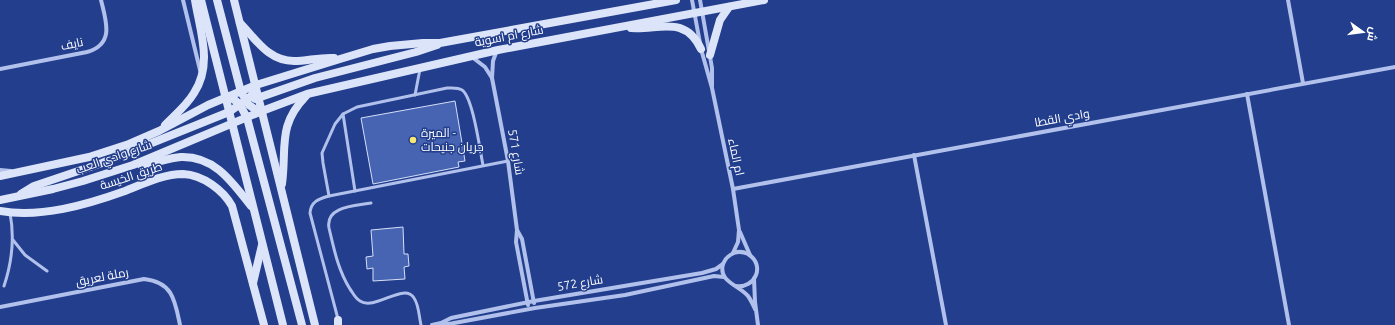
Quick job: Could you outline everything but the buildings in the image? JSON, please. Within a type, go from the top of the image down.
[{"type":"main road","points":[[159,131],[187,103],[201,79],[204,65],[204,50],[195,0]]},
{"type":"main road","points":[[201,0],[283,325]]},
{"type":"main road","points":[[217,0],[302,325]]},
{"type":"main road","points":[[234,0],[315,325]]},
{"type":"main road","name":"شارع ام اسوية","points":[[241,92],[256,85],[373,49],[423,43],[440,43],[676,0]]},
{"type":"main road","name":"شارع ام اسوية","points":[[247,118],[307,94],[420,67],[498,50],[764,0]]},
{"type":"main road","points":[[710,55],[720,20],[729,6]]},
{"type":"main road","points":[[240,22],[266,52],[284,60],[295,61],[326,58],[340,59]]},
{"type":"main road","points":[[623,26],[640,29],[665,26],[678,27],[690,33],[701,49]]},
{"type":"main road","points":[[19,196],[34,186],[102,163],[229,112],[259,98],[316,78],[416,52],[440,43]]},
{"type":"main road","points":[[232,124],[232,117],[254,92],[256,85]]},
{"type":"main road","name":"شارع وادي العب","points":[[0,176],[89,157],[129,144],[159,131],[208,105],[241,92]]},
{"type":"main road","points":[[282,188],[286,132],[296,107],[307,94]]},
{"type":"main road","points":[[226,98],[262,111]]},
{"type":"main road","name":"شارع وادي العب","points":[[0,200],[53,189],[133,165],[247,118]]},
{"type":"main road","points":[[133,165],[179,158],[203,160],[225,174],[254,210]]},
{"type":"main road","name":"طريق الخيسة","points":[[0,211],[30,214],[57,210],[111,196],[166,176],[184,174],[200,179],[223,193],[232,206],[264,325]]},
{"type":"main road","points":[[253,283],[263,244]]},
{"type":"street","name":"نايف","points":[[0,68],[87,52],[99,46],[106,35],[107,29],[101,0]]},
{"type":"street","points":[[183,0],[197,55],[201,79]]},
{"type":"street","name":"ام الماء","points":[[692,0],[698,12],[710,55],[713,73],[712,88]]},
{"type":"street","name":"ام الماء","points":[[700,0],[698,12],[701,49],[707,75],[712,88],[733,189],[739,230],[738,242],[733,254]]},
{"type":"street","points":[[1288,0],[1303,83]]},
{"type":"street","name":"شارع 571","points":[[498,50],[493,61],[492,78],[508,161],[517,230],[516,242],[529,309]]},
{"type":"street","name":"شارع 571","points":[[471,56],[484,67],[492,78]]},
{"type":"street","name":"وادي القطا","points":[[733,189],[1395,67]]},
{"type":"street","points":[[1246,94],[1288,325]]},
{"type":"street","points":[[914,155],[946,325]]},
{"type":"street","points":[[0,170],[23,172]]},
{"type":"street","name":"شارع 571","points":[[517,230],[522,239],[535,308]]},
{"type":"street","name":"ام الماء","points":[[739,230],[750,255]]},
{"type":"street","points":[[755,309],[748,296],[727,281],[724,277],[723,264],[727,258],[738,252],[745,252],[750,255],[757,264],[754,279],[755,309],[758,325]]},
{"type":"street","name":"شارع 572","points":[[432,325],[441,323],[450,318],[534,301],[702,273],[716,269],[723,264]]},
{"type":"street","name":"شارع 572","points":[[441,323],[448,324],[535,308],[625,295],[716,276],[724,277]]},
{"type":"street","name":"رملة لعريق","points":[[0,307],[144,279],[153,280],[168,289],[173,297],[180,325]]},
{"type":"street","points":[[736,286],[746,286],[754,279]]},
{"type":"lane","points":[[415,95],[420,67]]},
{"type":"lane","points":[[329,196],[322,153],[335,124],[343,114],[357,107],[447,88],[464,90],[470,102],[483,165]]},
{"type":"lane","points":[[343,114],[355,191]]},
{"type":"lane","points":[[339,323],[310,213],[311,208],[317,200],[329,196],[508,161]]},
{"type":"lane","points":[[371,203],[336,211],[330,216],[328,224],[341,273],[356,298],[363,302],[371,303],[404,293],[412,296],[417,304],[421,325]]},
{"type":"lane","points":[[4,286],[10,263],[13,240],[13,228],[10,213]]},
{"type":"lane","points":[[13,240],[25,255],[47,271]]},
{"type":"place","name":"الميرة - جريان جنيحات","points":[[413,140]]}]
